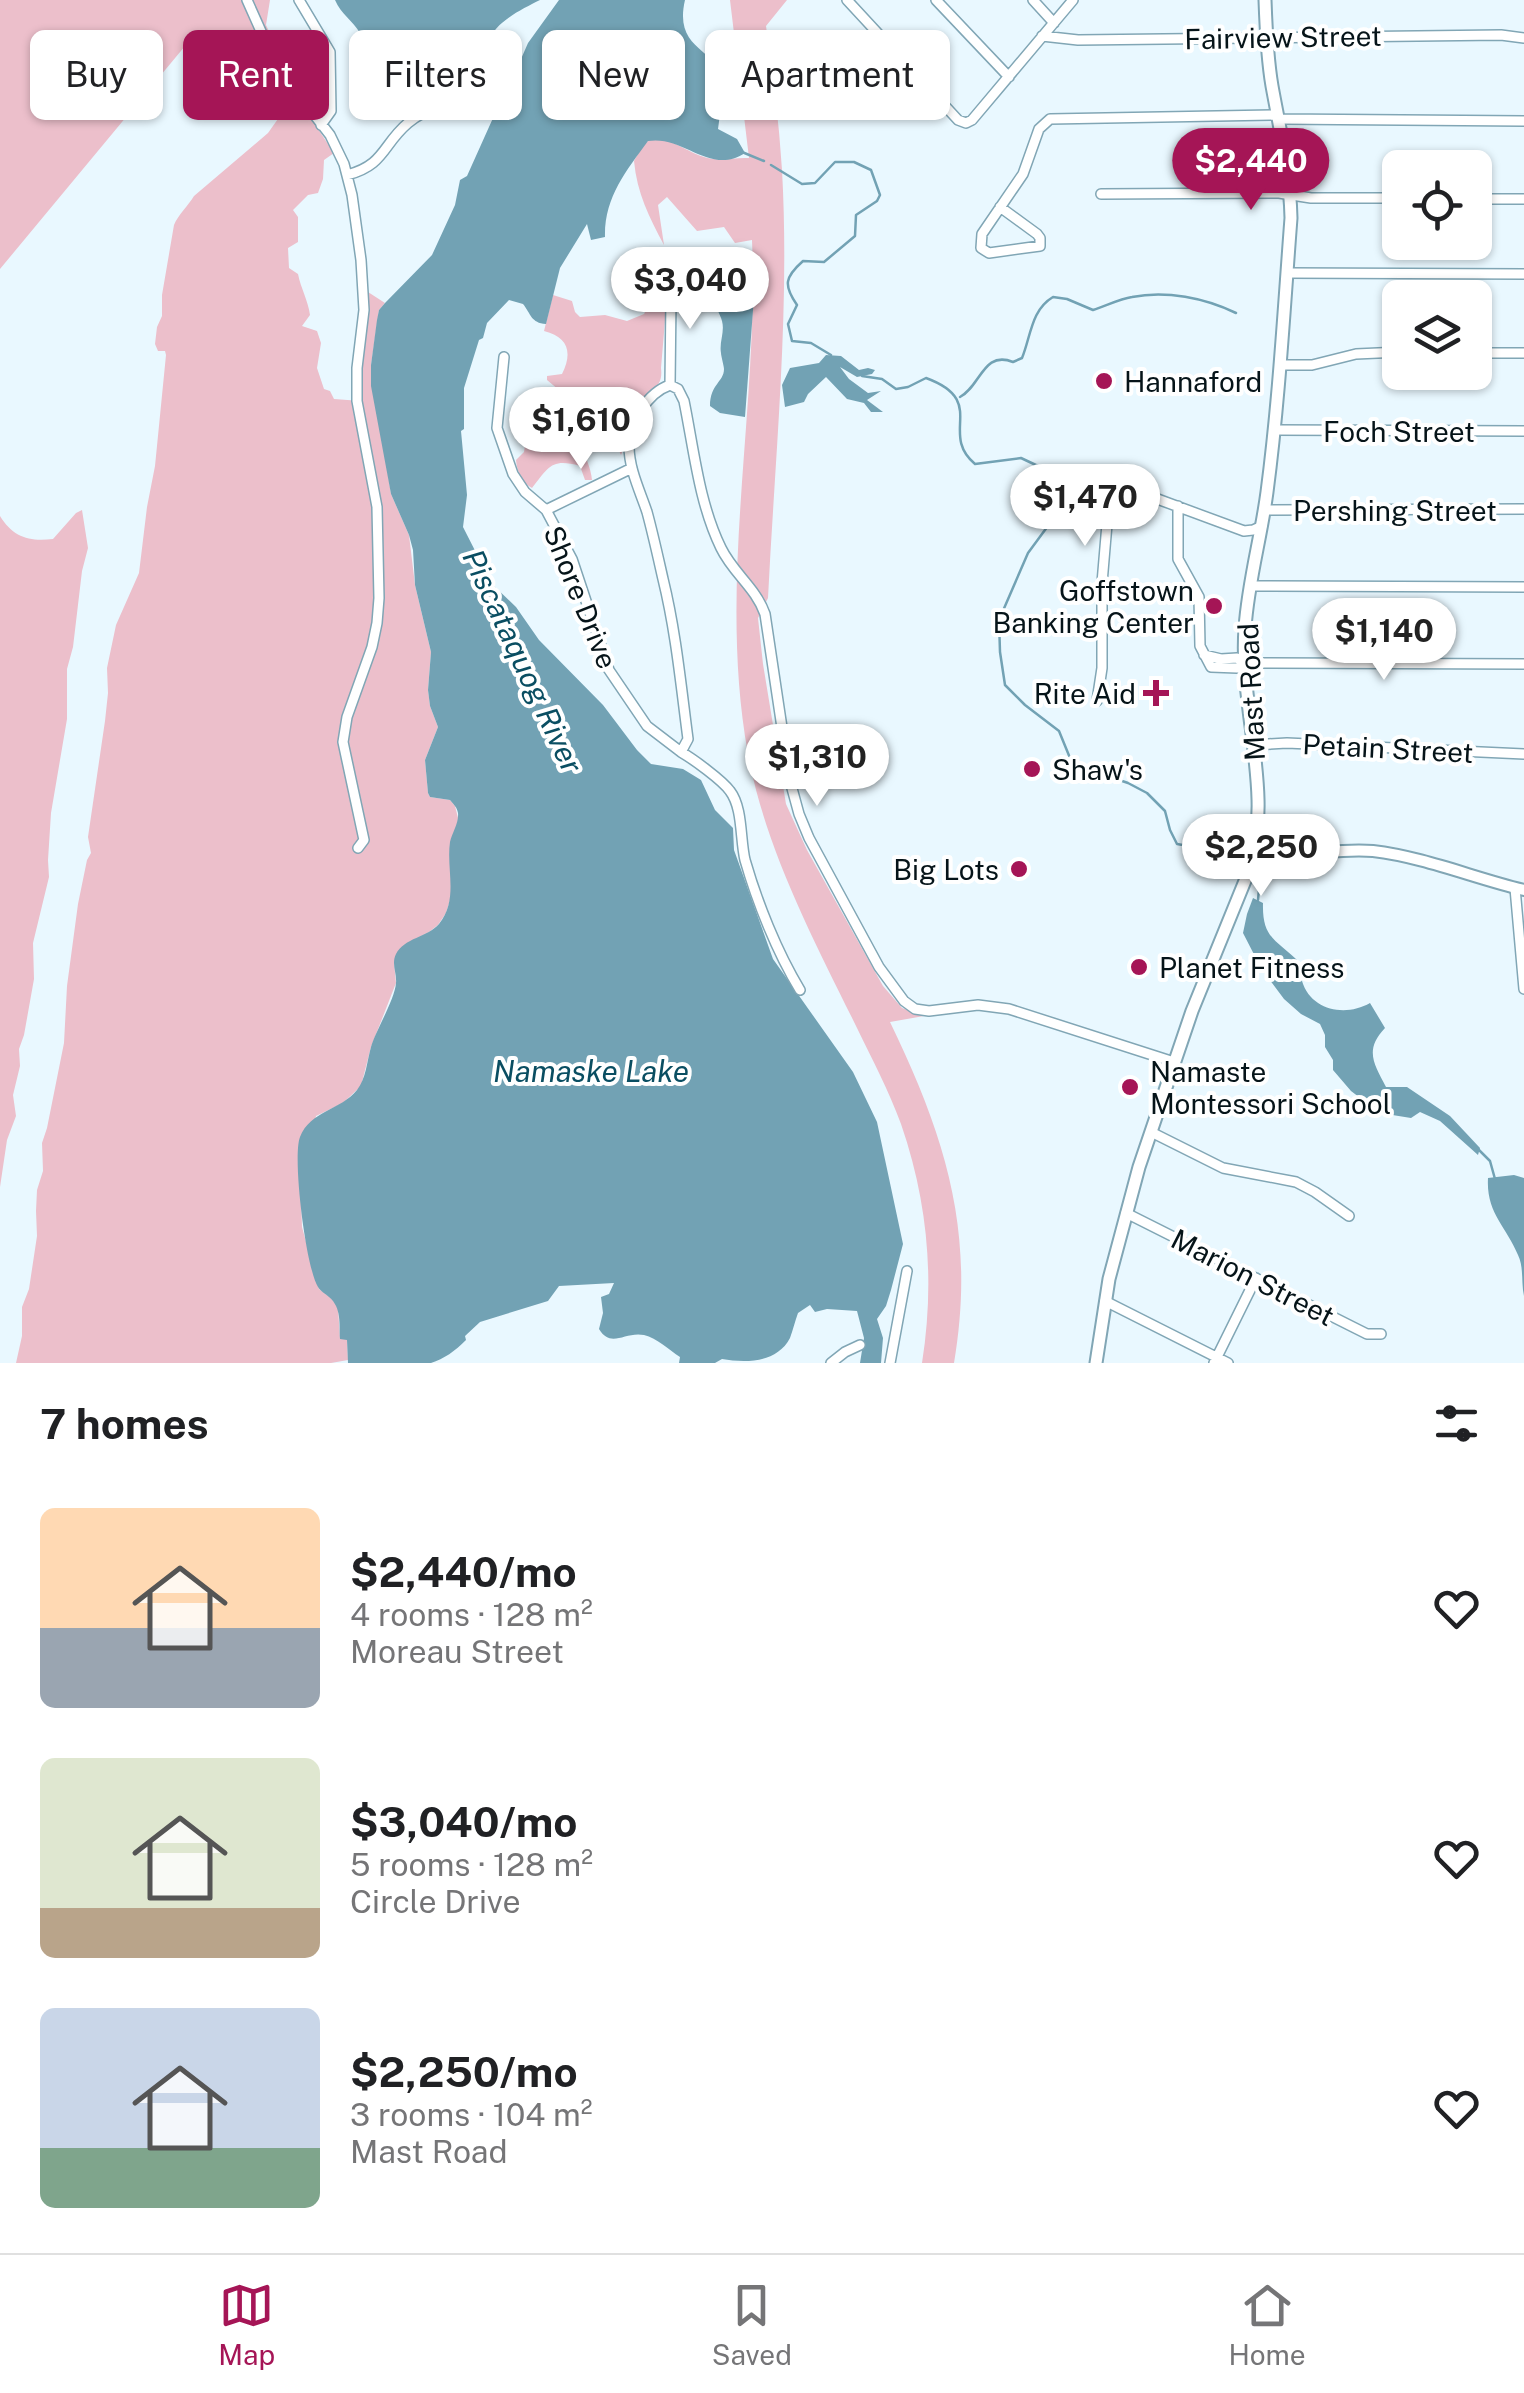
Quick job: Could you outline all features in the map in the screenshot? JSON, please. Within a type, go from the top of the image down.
[{"type":"main road","name":"Mast Road","points":[[1096,1363],[1104,1301],[1151,1132],[1256,850],[1259,804],[1244,663],[1245,626],[1275,430],[1291,195],[1266,38],[1266,0]]},
{"type":"street","points":[[247,0],[264,38],[330,136],[347,175],[364,284],[357,401],[379,536],[377,623],[347,717],[343,742],[364,840],[358,848]]},
{"type":"street","points":[[298,0],[330,52],[331,111],[322,124]]},
{"type":"street","points":[[847,0],[958,120],[966,122],[972,120],[1073,0]]},
{"type":"street","points":[[936,0],[1008,77]]},
{"type":"street","points":[[1033,0],[1054,23]]},
{"type":"street","name":"Fairview Street","points":[[1042,36],[1061,40],[1502,34],[1524,38]]},
{"type":"street","points":[[1000,207],[1037,234],[1040,246],[993,254],[983,250],[980,238],[1000,207],[1026,170],[1039,129],[1050,118],[1524,120]]},
{"type":"street","points":[[347,175],[369,168],[413,120]]},
{"type":"street","points":[[1101,194],[1382,198]]},
{"type":"street","points":[[1492,198],[1524,199]]},
{"type":"street","points":[[670,386],[672,298],[682,272]]},
{"type":"street","points":[[1287,273],[1524,274]]},
{"type":"street","points":[[1280,364],[1312,366],[1356,354],[1382,353]]},
{"type":"street","points":[[1492,353],[1524,353]]},
{"type":"street","points":[[504,357],[497,420],[500,435],[517,481],[546,510]]},
{"type":"street","points":[[670,386],[655,393],[636,418],[630,442],[632,468],[671,612],[688,739],[681,752]]},
{"type":"street","points":[[670,386],[678,390],[684,401],[716,538],[732,568],[758,598],[764,614],[788,770],[799,814],[898,994],[920,1011],[978,1005],[1009,1009],[1174,1062]]},
{"type":"street","name":"Foch Street","points":[[1275,430],[1524,431]]},
{"type":"street","name":"Shore Drive","points":[[632,468],[546,510],[578,573],[608,670],[647,726],[728,788],[735,799],[746,861],[782,960],[800,990]]},
{"type":"street","points":[[1097,701],[1109,518],[1121,502],[1134,496],[1152,496],[1244,531],[1262,526]]},
{"type":"street","points":[[1178,506],[1178,559],[1199,597],[1200,646],[1211,668],[1236,668],[1244,663],[1524,664]]},
{"type":"street","name":"Pershing Street","points":[[1265,510],[1524,510]]},
{"type":"street","points":[[1250,586],[1524,587]]},
{"type":"street","points":[[1204,655],[1237,658],[1244,663]]},
{"type":"street","name":"Petain Street","points":[[1253,744],[1524,754]]},
{"type":"street","points":[[1256,850],[1274,854],[1376,852],[1520,889],[1524,989]]},
{"type":"street","points":[[1151,1132],[1223,1168],[1296,1182],[1349,1216]]},
{"type":"street","name":"Marion Street","points":[[1126,1213],[1367,1334],[1382,1334]]},
{"type":"street","points":[[890,1363],[907,1272]]},
{"type":"street","points":[[1215,1360],[1256,1278]]},
{"type":"street","points":[[1104,1301],[1215,1360],[1228,1363]]},
{"type":"street","points":[[831,1363],[860,1345]]},
{"type":"shaded area","points":[[0,0],[270,0],[268,30],[183,30],[183,48],[163,73],[163,30],[30,30],[30,120],[124,120],[0,269]]},
{"type":"shaded area","points":[[730,0],[787,0],[767,30],[734,30]]},
{"type":"shaded area","points":[[277,120],[312,120],[334,153],[324,160],[318,193],[308,195],[293,210],[298,217],[298,242],[288,248],[289,268],[298,274],[310,315],[302,326],[317,331],[321,343],[317,368],[324,389],[334,399],[361,401],[360,368],[367,331],[368,292],[385,303],[379,310],[371,365],[391,494],[409,535],[415,585],[431,652],[428,690],[438,727],[425,760],[428,793],[430,797],[450,800],[458,818],[451,897],[438,925],[408,943],[394,962],[396,983],[371,1047],[361,1086],[343,1103],[316,1116],[301,1197],[302,1227],[319,1289],[338,1307],[340,1339],[347,1339],[348,1360],[16,1363],[22,1336],[22,1307],[29,1289],[37,1236],[42,1143],[64,1043],[78,904],[91,853],[88,837],[105,721],[107,668],[116,625],[139,573],[155,466],[166,355],[155,344],[174,225],[194,196],[268,133]]},
{"type":"shaded area","points":[[744,120],[778,120],[784,223],[781,384],[768,598],[758,618],[786,804],[807,850],[883,986],[902,1008],[924,1016],[890,1022],[927,1106],[951,1187],[961,1271],[954,1363],[922,1363],[928,1272],[923,1212],[910,1153],[886,1087],[779,860],[748,754],[740,690],[737,561],[753,304],[752,240],[735,243],[724,227],[697,231],[667,197],[658,205],[664,245],[644,204],[634,161],[644,145],[654,139],[708,158],[749,158]]},
{"type":"shaded area","points":[[665,283],[660,381],[637,408],[621,455],[614,440],[584,440],[592,480],[585,480],[580,466],[563,463],[547,470],[532,488],[528,486],[516,460],[525,445],[519,432],[537,420],[553,401],[559,390],[547,376],[562,374],[567,359],[563,341],[544,331],[553,295],[572,301],[580,317],[605,315],[627,321],[644,314],[656,290]]},
{"type":"shaded area","points":[[82,510],[88,548],[67,669],[67,719],[51,813],[49,877],[33,943],[34,979],[13,1095],[16,1116],[7,1140],[0,1187],[0,516],[16,533],[44,540],[53,539]]},
{"type":"water","points":[[335,0],[540,0],[517,12],[496,30],[358,30]]},
{"type":"water","name":"Namaske Lake","points":[[559,0],[685,0],[685,30],[705,53],[705,120],[719,120],[718,129],[737,139],[745,153],[720,160],[673,144],[648,141],[612,197],[605,237],[591,240],[587,224],[560,268],[546,324],[534,320],[523,304],[509,300],[487,323],[464,388],[461,431],[467,495],[463,527],[492,584],[516,607],[539,640],[603,705],[637,750],[651,764],[683,769],[701,780],[715,810],[733,828],[734,850],[773,959],[853,1072],[877,1122],[903,1244],[886,1306],[877,1319],[883,1338],[881,1363],[860,1363],[864,1338],[857,1311],[815,1312],[810,1305],[798,1313],[784,1346],[769,1357],[679,1363],[680,1357],[649,1337],[637,1334],[614,1339],[599,1329],[601,1297],[609,1294],[614,1283],[559,1286],[548,1301],[480,1322],[458,1348],[431,1363],[348,1363],[347,1340],[340,1339],[336,1306],[313,1276],[299,1188],[300,1137],[318,1116],[350,1097],[360,1086],[373,1040],[395,990],[396,954],[405,944],[439,924],[445,914],[450,894],[450,842],[458,817],[450,800],[430,797],[428,793],[425,760],[438,727],[428,690],[431,652],[415,585],[413,550],[391,494],[371,386],[377,320],[379,310],[432,255],[455,205],[460,180],[467,176],[492,120],[522,120],[522,57]]},
{"type":"water","points":[[753,271],[745,417],[720,413],[710,406],[724,369],[723,325],[714,298],[724,283]]},
{"type":"water","points":[[826,355],[841,356],[859,370],[875,370],[857,377],[840,367],[868,393],[881,391],[867,400],[883,412],[871,412],[864,403],[847,399],[826,377],[804,402],[785,407],[782,385],[790,368],[819,363]]},
{"type":"water","points":[[1253,898],[1263,903],[1268,932],[1301,964],[1302,981],[1313,999],[1340,1010],[1370,1003],[1385,1028],[1375,1043],[1373,1057],[1386,1087],[1407,1087],[1450,1116],[1480,1148],[1478,1155],[1440,1121],[1420,1112],[1411,1118],[1380,1113],[1351,1091],[1333,1070],[1320,1024],[1284,999],[1261,968],[1243,933]]},
{"type":"water","points":[[1488,1178],[1524,1178],[1524,1296],[1520,1260],[1493,1210],[1488,1190]]},
{"type":"waterway","points":[[742,152],[764,161]]},
{"type":"waterway","points":[[771,165],[802,184],[815,183],[835,162],[854,162],[871,170],[880,195],[856,215],[855,236],[824,262],[803,261],[788,282],[797,305],[788,324],[792,341],[811,343],[831,355]]},
{"type":"waterway","points":[[960,397],[995,361],[1022,358],[1036,316],[1053,297],[1093,310],[1132,297],[1172,295],[1236,313]]},
{"type":"waterway","points":[[862,376],[882,379],[896,389],[926,378],[945,387],[959,407],[961,441],[975,464],[1021,458],[1052,478],[1056,515],[1028,553],[999,620],[1005,685],[1059,731],[1070,758],[1147,793],[1165,811],[1177,844],[1208,853],[1236,869]]},
{"type":"waterway","points":[[1258,900],[1259,889]]},
{"type":"waterway","points":[[1477,1148],[1490,1161],[1495,1179]]},
{"type":"place","name":"Hannaford","points":[[1104,381]]},
{"type":"place","name":"Goffstown Banking Center","points":[[1214,606]]},
{"type":"place","name":"Rite Aid","points":[[1156,693]]},
{"type":"place","name":"Shaw's","points":[[1032,769]]},
{"type":"place","name":"Big Lots","points":[[1019,869]]},
{"type":"place","name":"Planet Fitness","points":[[1139,967]]},
{"type":"place","name":"Namaste Montessori School","points":[[1130,1087]]},
{"type":"water label","name":"Piscataquog River","points":[[523,661]]}]
